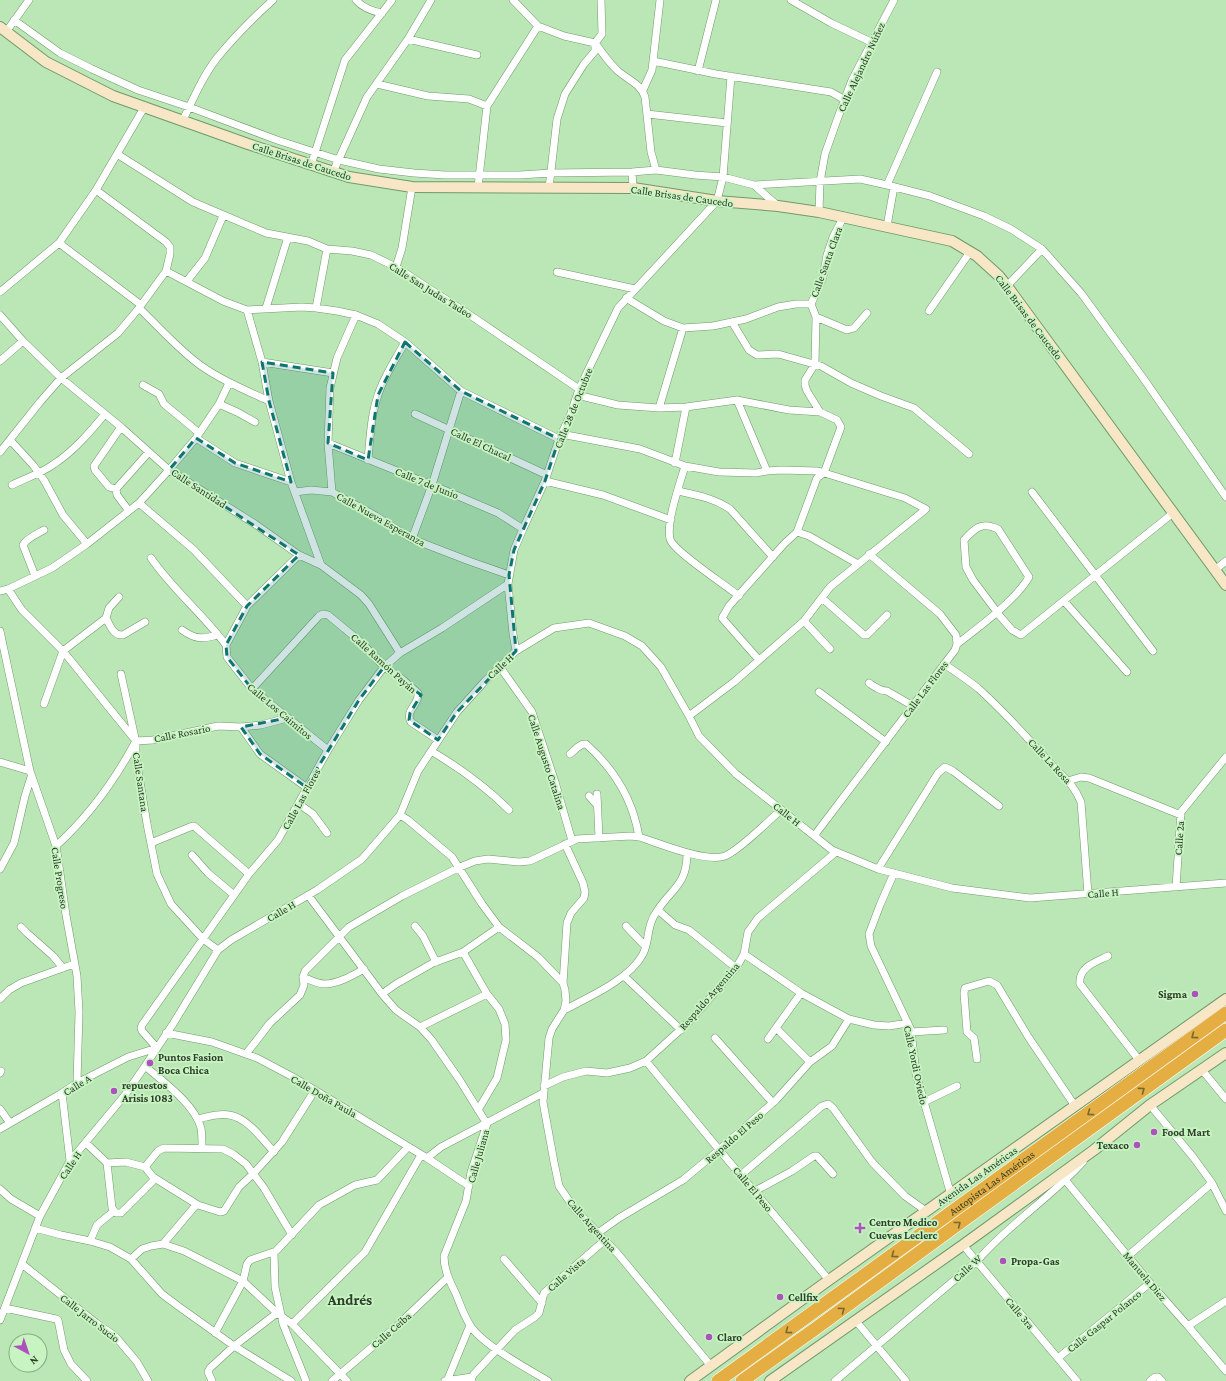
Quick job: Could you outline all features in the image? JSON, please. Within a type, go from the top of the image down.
[{"type":"highway","name":"Autopista Las Américas","points":[[718,1381],[1226,1013]]},
{"type":"highway","name":"Autopista Las Américas","points":[[742,1381],[1226,1030]]},
{"type":"street","points":[[3,30],[14,20],[29,0]]},
{"type":"street","points":[[183,120],[198,89],[217,59],[242,29],[273,0]]},
{"type":"street","points":[[356,0],[371,11],[382,13]]},
{"type":"street","points":[[311,165],[345,60],[392,0]]},
{"type":"street","points":[[333,172],[367,98],[408,39],[431,0]]},
{"type":"street","points":[[513,0],[538,26],[564,36],[595,44],[618,71],[643,90],[651,152],[656,170]]},
{"type":"street","points":[[549,188],[557,119],[565,94],[584,64],[595,51],[595,44],[602,34],[601,0]]},
{"type":"street","points":[[643,90],[652,70],[660,0]]},
{"type":"street","points":[[698,70],[716,0]]},
{"type":"street","points":[[791,0],[831,23],[871,42]]},
{"type":"street","name":"Calle Alejandro Núñez","points":[[819,212],[820,182],[825,154],[852,80],[894,0]]},
{"type":"street","points":[[14,20],[60,53],[138,90],[278,140],[339,160],[378,169],[417,173],[479,175],[632,172],[656,170],[723,177],[754,185],[860,179],[930,196],[984,216],[1011,229],[1042,249],[1081,293],[1141,375],[1226,497]]},
{"type":"street","points":[[478,187],[487,106],[538,26]]},
{"type":"street","name":"Calle Brisas de Caucedo","points":[[3,30],[46,62],[113,96],[349,177],[413,187],[633,188],[717,201],[778,206],[819,212],[952,241],[970,252],[994,271],[1007,286],[1226,585]]},
{"type":"street","points":[[408,39],[477,56]]},
{"type":"street","points":[[653,61],[731,76],[831,92],[845,100]]},
{"type":"street","points":[[887,226],[890,186],[937,72]]},
{"type":"street","points":[[717,201],[723,177],[731,76]]},
{"type":"street","points":[[377,84],[428,96],[469,100],[487,106]]},
{"type":"street","points":[[0,292],[59,243],[96,190],[145,106]]},
{"type":"street","points":[[647,114],[727,123]]},
{"type":"street","name":"Calle San Judas Tadeo","points":[[117,154],[193,202],[222,216],[266,233],[308,241],[327,249],[352,251],[371,255],[396,266],[578,392],[618,406],[659,408],[686,407],[737,400],[789,410],[820,412]]},
{"type":"street","points":[[632,172],[633,188]]},
{"type":"street","points":[[396,266],[402,248],[417,173]]},
{"type":"street","points":[[754,185],[778,206]]},
{"type":"street","points":[[0,452],[61,378],[118,333],[140,307],[166,271],[170,247],[166,242],[96,190]]},
{"type":"street","name":"Calle 28 de Octubre","points":[[516,651],[508,584],[514,550],[546,478],[578,392],[618,308],[717,201]]},
{"type":"street","points":[[187,281],[205,258],[222,216]]},
{"type":"street","name":"Calle Santa Clara","points":[[626,298],[664,321],[683,328],[713,326],[746,319],[778,307],[796,304],[811,304],[823,278],[827,255],[833,236],[843,218]]},
{"type":"street","points":[[266,308],[288,237]]},
{"type":"street","points":[[59,243],[140,307],[185,353],[200,366],[229,383],[269,401]]},
{"type":"street","points":[[316,308],[327,249]]},
{"type":"street","points":[[1007,286],[1042,249]]},
{"type":"street","points":[[929,311],[970,252]]},
{"type":"street","points":[[166,271],[223,300],[247,310],[266,308],[316,308],[356,315],[378,324],[405,342],[461,391],[560,437],[640,449],[685,466],[718,472],[767,471],[824,473],[905,498],[926,508],[905,527],[869,554],[830,587],[804,621],[734,682],[689,716]]},
{"type":"street","points":[[557,272],[635,289]]},
{"type":"street","points":[[759,660],[730,629],[722,618],[729,606],[797,532],[817,478],[824,473],[841,427],[837,420],[820,412],[805,385],[805,380],[815,364],[816,317],[811,304]]},
{"type":"street","points":[[247,310],[262,362],[269,401],[291,482],[321,565]]},
{"type":"street","points":[[816,317],[847,330],[857,326],[868,314]]},
{"type":"street","name":"Calle Santidad","points":[[0,315],[23,341],[61,378],[121,427],[169,470],[254,524],[299,555],[321,565],[361,595],[369,604],[400,653]]},
{"type":"street","points":[[332,492],[328,443],[330,388],[337,358],[356,315]]},
{"type":"street","points":[[732,322],[749,350],[757,355],[778,354],[821,366],[851,383],[914,408],[969,454]]},
{"type":"street","points":[[659,408],[683,328]]},
{"type":"street","points":[[0,360],[23,341]]},
{"type":"street","points":[[368,460],[374,412],[378,395],[385,378],[405,342]]},
{"type":"street","points":[[262,362],[333,373]]},
{"type":"street","points":[[4,590],[52,568],[139,503],[198,436],[219,404],[229,383]]},
{"type":"street","points":[[143,385],[159,394],[164,404],[198,436],[235,463],[291,482]]},
{"type":"street","points":[[412,539],[432,486],[461,391]]},
{"type":"street","points":[[737,400],[767,471]]},
{"type":"street","points":[[219,404],[255,422]]},
{"type":"street","points":[[675,462],[686,407]]},
{"type":"street","points":[[12,484],[54,465],[85,438],[105,414]]},
{"type":"street","name":"Calle El Chacal","points":[[415,414],[449,429],[546,478],[603,495],[671,520]]},
{"type":"street","points":[[116,489],[110,487],[95,470],[94,466],[121,427]]},
{"type":"street","points":[[10,440],[33,465],[44,480],[63,515],[86,544]]},
{"type":"street","name":"Calle 7 de Junio","points":[[328,443],[498,513],[523,529]]},
{"type":"street","points":[[116,489],[149,452]]},
{"type":"street","points":[[685,466],[671,520],[670,539],[675,546],[692,561],[739,596]]},
{"type":"street","points":[[116,489],[117,495],[129,511]]},
{"type":"street","name":"Calle Nueva Esperanza","points":[[295,492],[311,490],[332,492],[376,516],[412,539],[509,575]]},
{"type":"street","points":[[678,491],[709,498],[730,509],[773,557]]},
{"type":"street","points":[[1032,492],[1153,651]]},
{"type":"street","points":[[139,503],[194,550],[247,606]]},
{"type":"street","points":[[997,612],[1024,585],[1029,577],[998,529],[991,525],[975,528],[964,540],[966,567],[973,580],[997,612],[1012,630],[1021,635],[1172,513]]},
{"type":"street","points":[[35,576],[23,545],[24,542],[44,530]]},
{"type":"street","points":[[797,532],[809,536],[858,564]]},
{"type":"street","points":[[869,554],[940,614],[956,635],[957,644]]},
{"type":"street","points":[[151,558],[163,577],[202,616],[226,645],[247,606],[299,555]]},
{"type":"street","points":[[1215,570],[1226,561]]},
{"type":"street","name":"Calle Las Flores","points":[[157,1048],[142,1031],[142,1025],[249,874],[278,840],[306,787],[359,700],[384,667],[400,653],[442,628],[508,584]]},
{"type":"street","name":"Calle Santana","points":[[4,590],[63,651],[136,741],[136,758],[157,874],[171,904],[203,939],[218,950]]},
{"type":"street","points":[[44,704],[63,651],[106,618],[109,608],[119,597]]},
{"type":"street","points":[[822,598],[864,636],[867,635],[887,615]]},
{"type":"street","points":[[1064,600],[1127,672]]},
{"type":"street","name":"Calle Las Flores","points":[[814,836],[955,650],[957,644],[997,612]]},
{"type":"street","name":"Calle Ramón Payán","points":[[252,689],[319,616],[323,614],[328,615],[362,643],[384,667],[401,678],[418,693],[418,699],[410,713],[409,720],[438,740]]},
{"type":"street","points":[[106,618],[115,633],[119,635],[123,635],[145,622]]},
{"type":"street","points":[[804,621],[830,649]]},
{"type":"street","name":"Calle H","points":[[0,1320],[40,1216],[70,1161],[125,1095],[157,1048],[218,950],[231,940],[308,896],[362,859],[400,815],[418,771],[457,712],[485,680],[516,651],[554,628],[589,623],[625,636],[642,646],[661,667],[699,736],[736,774],[836,852],[878,869],[952,888],[1030,898],[1226,884]]},
{"type":"street","points":[[182,630],[194,637],[199,638],[218,636]]},
{"type":"street","name":"Calle Progreso","points":[[0,631],[31,774],[56,846],[74,964],[79,1012],[77,1083]]},
{"type":"street","name":"Calle Los Caimitos","points":[[226,645],[227,657],[252,689],[328,750]]},
{"type":"street","name":"Calle La Rosa","points":[[944,664],[978,689],[1025,736],[1056,770],[1068,780],[1076,791],[1081,802],[1088,894]]},
{"type":"street","name":"Calle Augusto Catalina","points":[[500,667],[532,712],[555,782],[568,843],[585,892],[584,898],[571,913],[567,923],[563,984]]},
{"type":"street","points":[[56,846],[73,830],[99,797],[124,763],[136,741],[122,674]]},
{"type":"street","points":[[869,683],[878,689],[887,691],[913,706]]},
{"type":"street","points":[[819,692],[886,742]]},
{"type":"street","name":"Calle Rosario","points":[[136,741],[153,740],[218,726],[241,727],[261,725],[287,718]]},
{"type":"street","points":[[241,727],[260,754],[306,787]]},
{"type":"street","points":[[570,754],[583,743],[586,744],[615,777],[623,788],[631,807],[639,837]]},
{"type":"street","points":[[431,751],[460,768],[492,793],[510,810]]},
{"type":"street","name":"Calle 2a","points":[[1176,887],[1181,815],[1187,804],[1226,757]]},
{"type":"street","points":[[0,762],[31,774],[14,843],[0,869]]},
{"type":"street","points":[[878,869],[938,773],[945,767],[953,771],[999,806]]},
{"type":"street","points":[[1068,780],[1081,777],[1089,778],[1181,815]]},
{"type":"street","points":[[597,794],[599,838]]},
{"type":"street","points":[[589,796],[597,805]]},
{"type":"street","points":[[298,804],[314,814],[327,833]]},
{"type":"street","points":[[246,1054],[270,1023],[300,995],[304,985],[303,977],[305,971],[349,927],[402,896],[460,867],[475,861],[488,859],[520,862],[530,861],[577,839],[599,838],[639,837],[687,853],[713,858],[724,856],[736,850],[782,810]]},
{"type":"street","points":[[400,815],[452,857],[460,867],[482,904],[499,927],[538,957],[563,984],[566,990],[564,1010]]},
{"type":"street","points":[[151,843],[194,826],[249,874]]},
{"type":"street","name":"Respaldo Argentina","points":[[424,1156],[487,1124],[563,1077],[586,1071],[608,1073],[630,1068],[646,1061],[681,1030],[736,968],[744,954],[748,932],[758,918],[836,852]]},
{"type":"street","points":[[564,1010],[624,976],[639,959],[643,953],[650,922],[677,887],[684,874],[687,866],[687,853]]},
{"type":"street","points":[[192,855],[208,873],[234,895]]},
{"type":"street","name":"Calle Yordi Oviedo","points":[[894,873],[869,934],[871,946],[911,1032],[916,1074],[951,1195]]},
{"type":"street","name":"Calle Juliana","points":[[308,896],[340,936],[382,994],[396,1010],[420,1027],[431,1039],[455,1073],[487,1124],[471,1172],[466,1201],[444,1256],[448,1277],[470,1326],[479,1336],[548,1381]]},
{"type":"street","points":[[658,910],[675,925],[689,930],[736,968]]},
{"type":"street","points":[[415,926],[423,936],[436,962]]},
{"type":"street","points":[[626,926],[645,946]]},
{"type":"street","points":[[21,927],[53,956],[63,968]]},
{"type":"street","points":[[382,994],[396,984],[436,962],[463,952],[499,927]]},
{"type":"street","points":[[463,952],[487,994],[499,1009],[505,1024],[506,1040],[497,1078],[478,1110]]},
{"type":"street","points":[[744,954],[801,994],[849,1019],[874,1026],[889,1026],[908,1023]]},
{"type":"street","points":[[1108,956],[1086,967],[1079,978],[1080,984],[1139,1060]]},
{"type":"street","points":[[0,999],[9,990],[21,983],[74,964]]},
{"type":"street","points":[[303,977],[317,983],[329,984],[345,979],[364,969]]},
{"type":"street","points":[[624,976],[681,1030]]},
{"type":"street","points":[[977,1060],[974,1038],[967,1032],[964,993],[965,988],[989,981],[997,985],[1029,1038],[1075,1106]]},
{"type":"street","points":[[420,1027],[487,994]]},
{"type":"street","points":[[768,1039],[801,994]]},
{"type":"street","name":"Avenida Las Américas","points":[[690,1381],[829,1280],[1226,999]]},
{"type":"street","name":"Calle Argentina","points":[[564,1010],[552,1029],[549,1038],[544,1090],[544,1113],[560,1186],[574,1208],[605,1240],[711,1366]]},
{"type":"street","name":"Respaldo El Peso","points":[[598,1233],[619,1218],[683,1180],[720,1150],[773,1104],[810,1062],[832,1046],[849,1019]]},
{"type":"street","points":[[776,1028],[810,1062]]},
{"type":"street","points":[[911,1032],[944,1030]]},
{"type":"street","name":"Calle Doña Paula","points":[[166,1033],[212,1042],[257,1058],[315,1090],[424,1156],[469,1186]]},
{"type":"street","points":[[715,1038],[773,1104]]},
{"type":"street","name":"Calle A","points":[[0,1129],[77,1083],[128,1057],[157,1048]]},
{"type":"street","points":[[770,1381],[963,1245],[1094,1150],[1150,1105],[1226,1053]]},
{"type":"street","name":"Calle El Peso","points":[[646,1061],[829,1280]]},
{"type":"street","points":[[145,1066],[177,1094],[198,1119],[201,1129],[202,1149]]},
{"type":"street","points":[[1202,1070],[1226,1099]]},
{"type":"street","points":[[924,1102],[956,1086]]},
{"type":"street","points":[[107,1163],[126,1162],[146,1167],[153,1177],[198,1205],[220,1212],[224,1211],[239,1187],[274,1152],[315,1090]]},
{"type":"street","points":[[62,1093],[70,1161]]},
{"type":"street","points":[[741,1175],[822,1106],[828,1104],[833,1108],[872,1162],[905,1196],[926,1211]]},
{"type":"street","points":[[1150,1105],[1193,1157],[1212,1183],[1226,1211]]},
{"type":"street","points":[[0,1109],[10,1123]]},
{"type":"street","points":[[198,1119],[228,1114],[240,1119],[251,1127],[274,1152]]},
{"type":"street","points":[[86,1143],[107,1163],[114,1211]]},
{"type":"street","points":[[215,1333],[243,1281],[247,1264],[250,1260],[276,1252],[319,1205],[355,1185],[377,1180],[408,1147]]},
{"type":"street","points":[[146,1167],[158,1151],[164,1148],[223,1149],[233,1154],[246,1164],[264,1188],[292,1235]]},
{"type":"street","name":"Calle W","points":[[835,1381],[977,1261],[1006,1231],[1066,1180],[1094,1150]]},
{"type":"street","points":[[292,1324],[365,1252],[424,1156]]},
{"type":"street","points":[[755,1191],[792,1171],[814,1156],[817,1156],[833,1174]]},
{"type":"street","points":[[114,1211],[116,1213],[121,1213],[152,1181],[153,1177]]},
{"type":"street","name":"Manuela Diez","points":[[1066,1180],[1150,1283],[1226,1371]]},
{"type":"street","points":[[1128,1256],[1212,1183]]},
{"type":"street","points":[[0,1189],[11,1199],[40,1216]]},
{"type":"street","points":[[163,1244],[193,1208],[198,1205]]},
{"type":"street","points":[[90,1241],[98,1226],[114,1211]]},
{"type":"street","points":[[35,1228],[110,1247],[131,1259],[162,1294],[234,1346],[291,1381]]},
{"type":"street","name":"Calle Vista","points":[[472,1379],[515,1330],[539,1313],[544,1293],[605,1240]]},
{"type":"street","points":[[131,1259],[142,1250],[151,1246],[163,1244],[184,1251],[243,1281],[292,1324],[347,1381]]},
{"type":"street","name":"Calle 3ra","points":[[963,1245],[1077,1381]]},
{"type":"street","points":[[274,1253],[275,1287],[279,1314],[306,1381]]},
{"type":"street","points":[[504,1258],[542,1303]]},
{"type":"street","name":"Calle Jarro Sucio","points":[[22,1264],[96,1323],[115,1336],[137,1362],[148,1381]]},
{"type":"street","name":"Calle Ceiba","points":[[332,1381],[396,1326],[448,1277]]},
{"type":"street","name":"Calle Gaspar Polanco","points":[[1058,1358],[1150,1283]]},
{"type":"street","points":[[1188,1326],[1226,1301]]},
{"type":"street","points":[[5,1308],[56,1318],[58,1320],[64,1350],[72,1364],[86,1381]]},
{"type":"street","points":[[212,1381],[208,1372],[210,1368],[234,1346],[279,1314]]},
{"type":"street","points":[[856,1321],[906,1381]]},
{"type":"street","points":[[470,1326],[446,1381],[472,1379]]},
{"type":"street","points":[[1150,1381],[1155,1377],[1158,1377],[1162,1381]]},
{"type":"highlighted area","points":[[405,342],[461,391],[559,439],[545,481],[514,550],[509,575],[516,651],[457,712],[438,740],[409,720],[410,713],[421,695],[384,667],[359,700],[306,787],[260,754],[241,727],[287,718],[252,689],[227,657],[226,645],[247,606],[299,555],[169,470],[196,438],[235,463],[291,482],[269,401],[262,362],[333,373],[328,443],[368,460],[378,395]]},
{"type":"place","name":"Sigma","points":[[1195,994]]},
{"type":"place","name":"Puntos Fasion Boca Chica","points":[[150,1063]]},
{"type":"place","name":"repuestos Arisis 1083","points":[[114,1091]]},
{"type":"place","name":"Food Mart","points":[[1154,1132]]},
{"type":"place","name":"Texaco","points":[[1137,1145]]},
{"type":"place","name":"Centro Medico Cuevas Leclerc","points":[[860,1228]]},
{"type":"place","name":"Propa-Gas","points":[[1003,1261]]},
{"type":"place","name":"Cellfix","points":[[780,1297]]},
{"type":"place","name":"Claro","points":[[709,1337]]},
{"type":"district","name":"Andrés","points":[[350,1300]]}]
